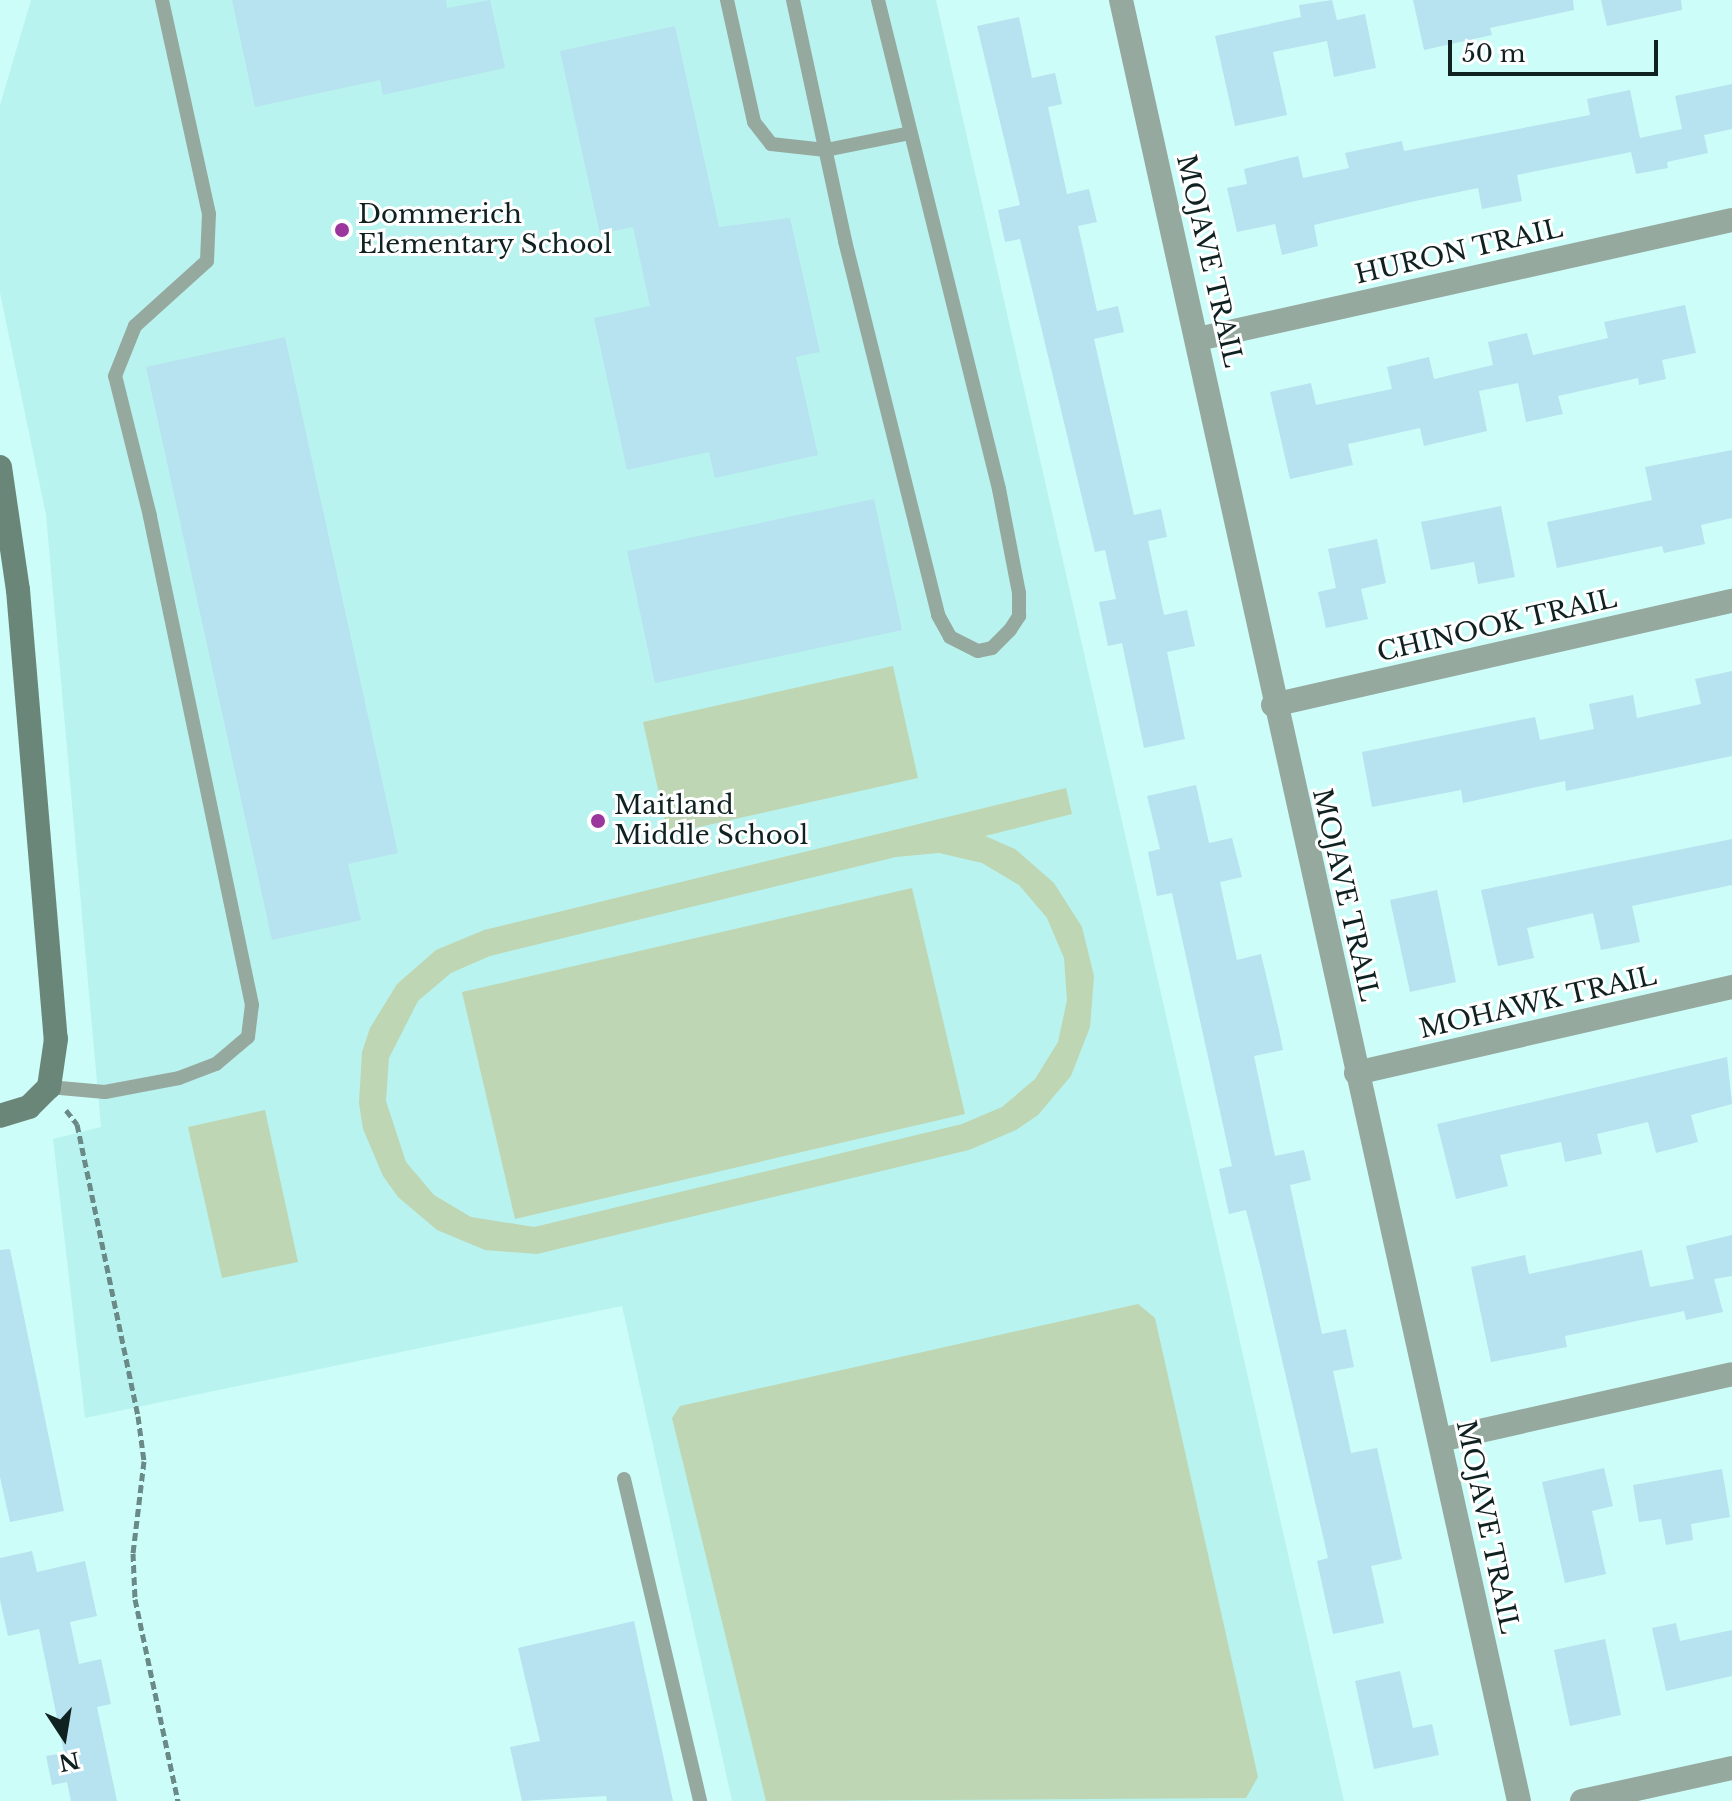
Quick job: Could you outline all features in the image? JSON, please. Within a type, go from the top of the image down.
[{"type":"street","name":"MOJAVE TRAIL","points":[[1121,0],[1198,339],[1273,705],[1519,1801]]},
{"type":"street","name":"HURON TRAIL","points":[[1198,339],[1732,220]]},
{"type":"street","points":[[0,467],[18,590],[55,1023],[56,1066],[49,1087],[29,1107],[0,1116]]},
{"type":"street","name":"CHINOOK TRAIL","points":[[1273,705],[1732,601]]},
{"type":"street","name":"MOHAWK TRAIL","points":[[1356,1073],[1732,987]]},
{"type":"street","points":[[1440,1440],[1732,1374]]},
{"type":"street","points":[[1582,1801],[1732,1768]]},
{"type":"lane","points":[[49,1087],[105,1092],[179,1078],[216,1064],[248,1037],[252,1005],[150,516],[115,376],[135,326],[207,261],[209,214],[162,0]]},
{"type":"lane","points":[[727,0],[754,122],[771,144],[826,150],[910,133]]},
{"type":"lane","points":[[793,0],[938,615],[950,637],[978,651],[992,648],[1010,630],[1019,616],[1019,593],[999,489],[878,0]]},
{"type":"lane","points":[[624,1479],[700,1801]]},
{"type":"path","points":[[49,1087],[77,1124],[138,1416],[144,1461],[133,1553],[135,1599],[178,1801]]},
{"type":"shaded area","name":"Maitland Middle School","points":[[31,0],[936,0],[1344,1801],[732,1801],[622,1306],[85,1418],[53,1139],[101,1127],[46,515],[0,293],[0,105]]},
{"type":"green space","points":[[893,666],[918,778],[668,834],[643,722]]},
{"type":"green space","points":[[1066,788],[1072,814],[985,836],[1015,849],[1054,883],[1082,927],[1094,976],[1090,1027],[1071,1076],[1038,1115],[1016,1130],[969,1150],[537,1254],[485,1250],[437,1230],[398,1197],[383,1176],[363,1129],[359,1103],[362,1052],[370,1028],[397,984],[436,950],[484,930]],"holes":[[[939,853],[982,863],[1019,885],[1047,918],[1064,958],[1067,1000],[1058,1042],[1035,1079],[1002,1107],[962,1124],[534,1227],[471,1217],[434,1195],[406,1162],[386,1101],[389,1058],[418,1001],[451,973],[490,956],[896,857]]]},
{"type":"green space","points":[[912,888],[965,1114],[515,1219],[462,992]]},
{"type":"green space","points":[[265,1110],[298,1262],[222,1278],[188,1127]]},
{"type":"green space","points":[[1138,1304],[1155,1318],[1258,1777],[1246,1798],[766,1801],[672,1418],[680,1406]]},
{"type":"building","points":[[232,0],[446,0],[447,8],[490,0],[505,68],[383,95],[380,80],[255,107]]},
{"type":"building","points":[[1332,0],[1337,20],[1365,14],[1376,68],[1334,77],[1327,41],[1273,52],[1287,115],[1235,126],[1215,36],[1301,17],[1299,5]]},
{"type":"building","points":[[1413,0],[1573,0],[1574,10],[1490,28],[1492,35],[1424,50]]},
{"type":"building","points":[[1601,0],[1681,0],[1682,10],[1607,26]]},
{"type":"building","points":[[1019,17],[1032,78],[1055,73],[1062,104],[1048,107],[1067,194],[1089,189],[1097,222],[1078,226],[1097,311],[1118,306],[1124,332],[1094,339],[1134,515],[1161,509],[1167,537],[1148,541],[1164,615],[1187,610],[1195,646],[1167,652],[1185,739],[1144,748],[1122,643],[1108,646],[1099,602],[1116,599],[1105,550],[1095,552],[1020,239],[1005,242],[998,210],[1020,205],[977,26]]},
{"type":"building","points":[[675,26],[719,227],[790,218],[820,352],[796,357],[818,455],[715,478],[709,452],[627,470],[594,318],[650,306],[633,227],[600,234],[560,51]]},
{"type":"building","points":[[1732,84],[1732,129],[1704,135],[1708,153],[1667,162],[1668,168],[1636,174],[1631,152],[1517,175],[1522,201],[1482,209],[1478,188],[1415,201],[1314,225],[1318,246],[1282,255],[1275,224],[1237,232],[1227,188],[1247,184],[1244,169],[1298,156],[1303,178],[1349,168],[1345,153],[1402,141],[1404,151],[1590,115],[1587,99],[1630,90],[1640,138],[1682,129],[1675,96]]},
{"type":"building","points":[[1685,305],[1696,353],[1662,360],[1666,379],[1639,385],[1638,378],[1558,396],[1563,414],[1526,422],[1518,383],[1479,391],[1487,431],[1424,446],[1420,428],[1348,444],[1353,465],[1290,479],[1270,392],[1311,383],[1316,405],[1392,389],[1387,367],[1429,357],[1434,379],[1493,365],[1488,342],[1527,333],[1533,355],[1608,338],[1604,322]]},
{"type":"building","points":[[285,337],[398,853],[348,864],[361,920],[272,940],[146,367]]},
{"type":"building","points":[[1732,450],[1732,518],[1701,525],[1705,544],[1664,553],[1662,546],[1557,568],[1547,522],[1652,500],[1645,467]]},
{"type":"building","points":[[874,499],[902,630],[655,683],[627,551]]},
{"type":"building","points":[[1501,506],[1515,577],[1478,584],[1474,562],[1431,570],[1421,522]]},
{"type":"building","points":[[1377,539],[1386,583],[1361,589],[1368,619],[1326,628],[1318,592],[1336,588],[1328,549]]},
{"type":"building","points":[[1732,671],[1732,756],[1566,791],[1565,781],[1463,803],[1461,790],[1372,807],[1362,752],[1535,717],[1540,740],[1594,729],[1589,704],[1633,695],[1637,718],[1701,704],[1695,679]]},
{"type":"building","points":[[1196,785],[1209,843],[1232,838],[1242,877],[1220,882],[1237,960],[1261,954],[1279,1030],[1283,1050],[1254,1056],[1275,1156],[1304,1150],[1311,1180],[1290,1185],[1322,1334],[1346,1329],[1354,1367],[1333,1371],[1351,1453],[1377,1448],[1402,1559],[1371,1566],[1384,1623],[1333,1634],[1317,1561],[1328,1558],[1260,1265],[1246,1210],[1229,1214],[1219,1169],[1232,1166],[1172,893],[1157,896],[1148,852],[1160,849],[1147,796]]},
{"type":"building","points":[[1732,839],[1732,885],[1632,906],[1640,942],[1601,950],[1593,913],[1527,928],[1534,958],[1498,966],[1481,890]]},
{"type":"building","points":[[1437,890],[1456,982],[1410,992],[1390,900]]},
{"type":"building","points":[[1727,1057],[1732,1104],[1691,1115],[1698,1142],[1656,1153],[1648,1122],[1597,1134],[1602,1154],[1565,1162],[1561,1142],[1500,1155],[1508,1186],[1456,1199],[1437,1124]]},
{"type":"building","points":[[1732,1235],[1732,1276],[1714,1279],[1723,1312],[1686,1320],[1684,1311],[1565,1336],[1567,1347],[1491,1362],[1471,1267],[1525,1255],[1529,1274],[1642,1250],[1650,1287],[1694,1279],[1686,1246]]},
{"type":"building","points":[[10,1249],[64,1511],[10,1522],[0,1477],[0,1250]]},
{"type":"building","points":[[1604,1468],[1613,1506],[1592,1511],[1606,1574],[1565,1583],[1542,1482]]},
{"type":"building","points":[[1722,1469],[1730,1517],[1691,1524],[1693,1540],[1666,1545],[1661,1519],[1639,1522],[1633,1485]]},
{"type":"building","points":[[32,1551],[37,1572],[85,1561],[97,1616],[70,1622],[79,1664],[101,1659],[111,1704],[97,1707],[117,1801],[71,1801],[67,1782],[52,1785],[46,1756],[64,1753],[39,1629],[8,1636],[0,1600],[0,1558]]},
{"type":"building","points":[[634,1621],[673,1801],[607,1801],[606,1796],[522,1801],[510,1747],[540,1741],[518,1648]]},
{"type":"building","points":[[1676,1623],[1680,1641],[1732,1630],[1732,1676],[1666,1691],[1652,1628]]},
{"type":"building","points":[[1605,1639],[1621,1715],[1570,1726],[1554,1650]]},
{"type":"building","points":[[1400,1671],[1413,1728],[1432,1724],[1439,1755],[1374,1769],[1355,1681]]},
{"type":"place","name":"Dommerich Elementary School","points":[[342,230]]},
{"type":"place","name":"Maitland Middle School","points":[[598,821]]}]
